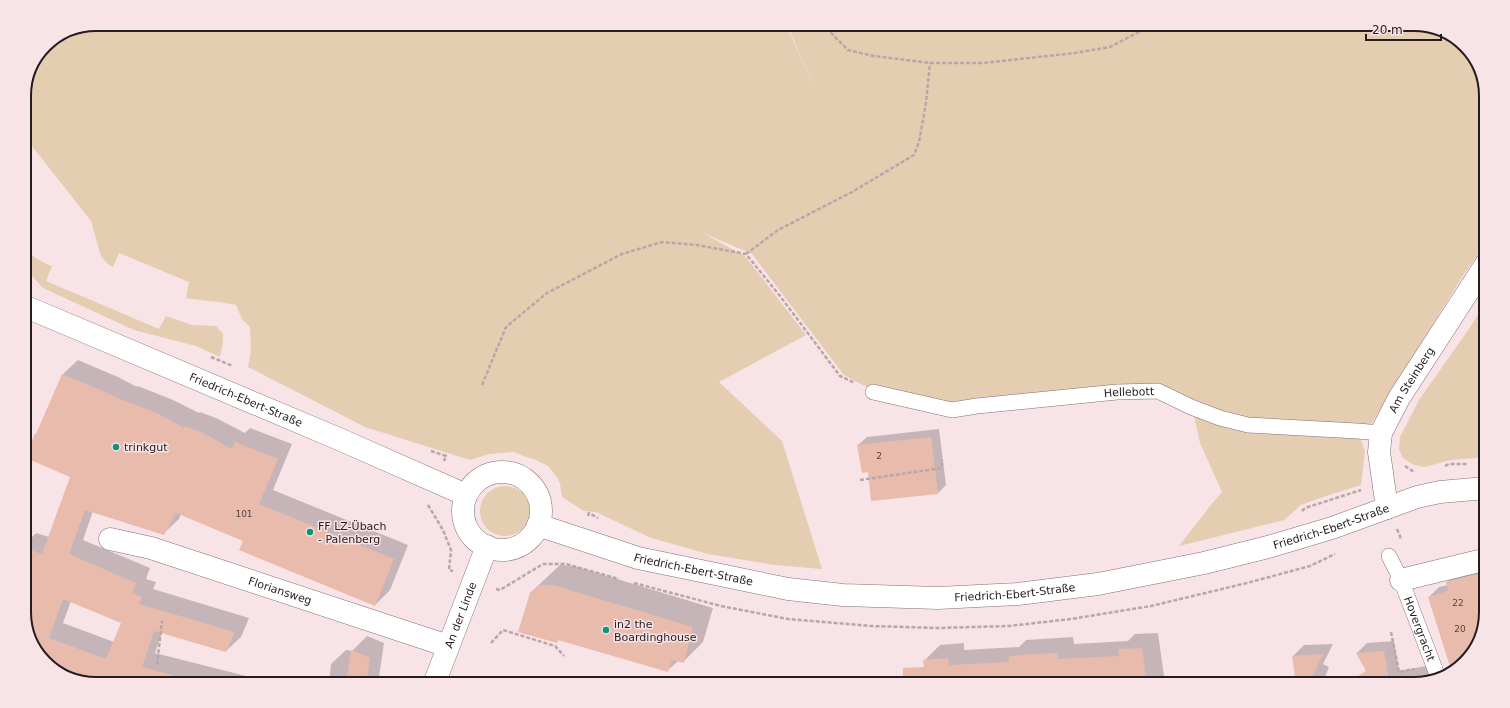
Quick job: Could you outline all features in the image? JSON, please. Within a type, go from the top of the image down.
[{"type":"main road","name":"Am Steinberg","points":[[1388,508],[1379,452],[1381,433],[1399,398],[1479,275]]},
{"type":"main road","name":"Friedrich-Ebert-Straße","points":[[31,309],[350,444],[466,495]]},
{"type":"main road","points":[[510,472],[518,475],[530,483],[539,496],[542,511],[538,526],[530,538],[517,547],[502,550],[487,546],[474,538],[466,526],[463,510],[466,495],[475,483],[488,474],[510,472]]},
{"type":"main road","name":"Friedrich-Ebert-Straße","points":[[538,526],[638,558],[788,589],[843,595],[938,598],[1018,594],[1114,581],[1204,563],[1268,547],[1332,528],[1404,501],[1440,492],[1479,489]]},
{"type":"main road","name":"Floriansweg","points":[[110,539],[151,548],[448,646]]},
{"type":"main road","name":"An der Linde","points":[[437,677],[487,546]]},
{"type":"main road","name":"Hovergracht","points":[[1401,580],[1479,561]]},
{"type":"lane","name":"Hellebott","points":[[873,392],[952,410],[977,406],[1117,392],[1158,391],[1191,407],[1220,418],[1248,425],[1381,433]]},
{"type":"lane","name":"Hovergracht","points":[[1389,556],[1401,580],[1436,671]]},
{"type":"path","points":[[829,31],[848,50],[874,56],[930,63],[983,63],[1075,54],[1110,47],[1141,31]]},
{"type":"path","points":[[746,254],[778,230],[852,192],[914,155],[919,142],[926,103],[930,63]]},
{"type":"path","points":[[482,385],[506,327],[547,293],[622,254],[662,242],[697,245],[746,254],[780,296],[840,376],[873,392]]},
{"type":"path","points":[[860,480],[942,468],[942,460]]},
{"type":"path","points":[[427,504],[443,530],[451,550],[449,570],[474,581]]},
{"type":"path","points":[[157,665],[162,621]]},
{"type":"path","points":[[491,643],[503,630],[555,646],[564,656]]},
{"type":"path","points":[[1391,632],[1399,672],[1436,671]]},
{"type":"shaded area","points":[[96,31],[789,31],[819,99],[790,31],[1414,31],[1427,32],[1439,36],[1457,47],[1468,60],[1476,75],[1479,91],[1479,253],[1462,277],[1368,429],[1251,423],[1171,394],[953,405],[874,391],[844,375],[752,254],[701,232],[745,256],[806,335],[719,382],[782,441],[822,569],[774,565],[708,554],[651,538],[596,512],[584,511],[562,497],[560,484],[557,477],[548,466],[536,460],[514,452],[489,454],[470,460],[365,427],[248,367],[251,351],[250,327],[242,319],[236,305],[186,298],[189,282],[119,253],[113,267],[108,264],[101,256],[91,221],[31,145],[31,91],[33,79],[38,67],[44,56],[53,47],[75,34]]},
{"type":"shaded area","points":[[31,254],[36,259],[52,266],[46,281],[159,329],[166,316],[192,325],[216,326],[223,334],[220,357],[196,346],[134,330],[43,288],[31,275]]},
{"type":"shaded area","points":[[1479,313],[1479,458],[1451,460],[1425,467],[1414,465],[1403,458],[1399,449],[1400,437],[1419,400]]},
{"type":"shaded area","points":[[1193,411],[1360,438],[1365,451],[1361,485],[1301,505],[1284,520],[1179,546],[1222,492],[1200,443]]},
{"type":"shaded area","points":[[500,486],[510,486],[523,493],[530,506],[530,516],[523,529],[510,536],[500,536],[491,532],[484,525],[480,516],[480,506],[484,497],[491,490]]},
{"type":"building","points":[[62,374],[123,401],[159,414],[184,428],[185,426],[201,432],[232,449],[235,442],[278,459],[259,504],[394,559],[375,606],[239,550],[243,541],[176,513],[164,535],[85,510],[69,554],[136,583],[132,593],[142,597],[139,604],[235,632],[226,652],[154,631],[142,667],[179,677],[83,676],[63,668],[56,664],[44,652],[34,633],[31,617],[31,550],[42,554],[70,477],[31,460],[31,444],[35,433],[36,434]],"holes":[[[63,599],[121,623],[106,659],[49,638]]]},
{"type":"building","points":[[931,437],[938,494],[871,501],[868,472],[862,473],[857,445]]},
{"type":"building","points":[[1478,574],[1479,577],[1478,625],[1474,637],[1466,652],[1450,666],[1428,597],[1448,591],[1446,582]]},
{"type":"building","name":"in2 the Boardinghouse","points":[[539,585],[553,585],[693,627],[684,663],[672,660],[668,672],[558,640],[557,643],[518,632],[530,593]]},
{"type":"building","points":[[1142,648],[1146,677],[903,677],[903,668],[924,667],[923,660],[948,658],[949,665],[1009,662],[1009,656],[1034,654],[1058,653],[1058,659],[1119,656],[1118,649]]},
{"type":"building","points":[[351,650],[370,658],[367,677],[347,677]]},
{"type":"building","points":[[1384,651],[1389,677],[1357,677],[1366,671],[1356,653]]},
{"type":"building","points":[[1323,654],[1312,677],[1295,677],[1292,656]]},
{"type":"place","name":"trinkgut","points":[[116,447]]},
{"type":"place","name":"FF LZ-Übach - Palenberg","points":[[310,532]]},
{"type":"place","name":"in2 the Boardinghouse","points":[[606,630]]}]
